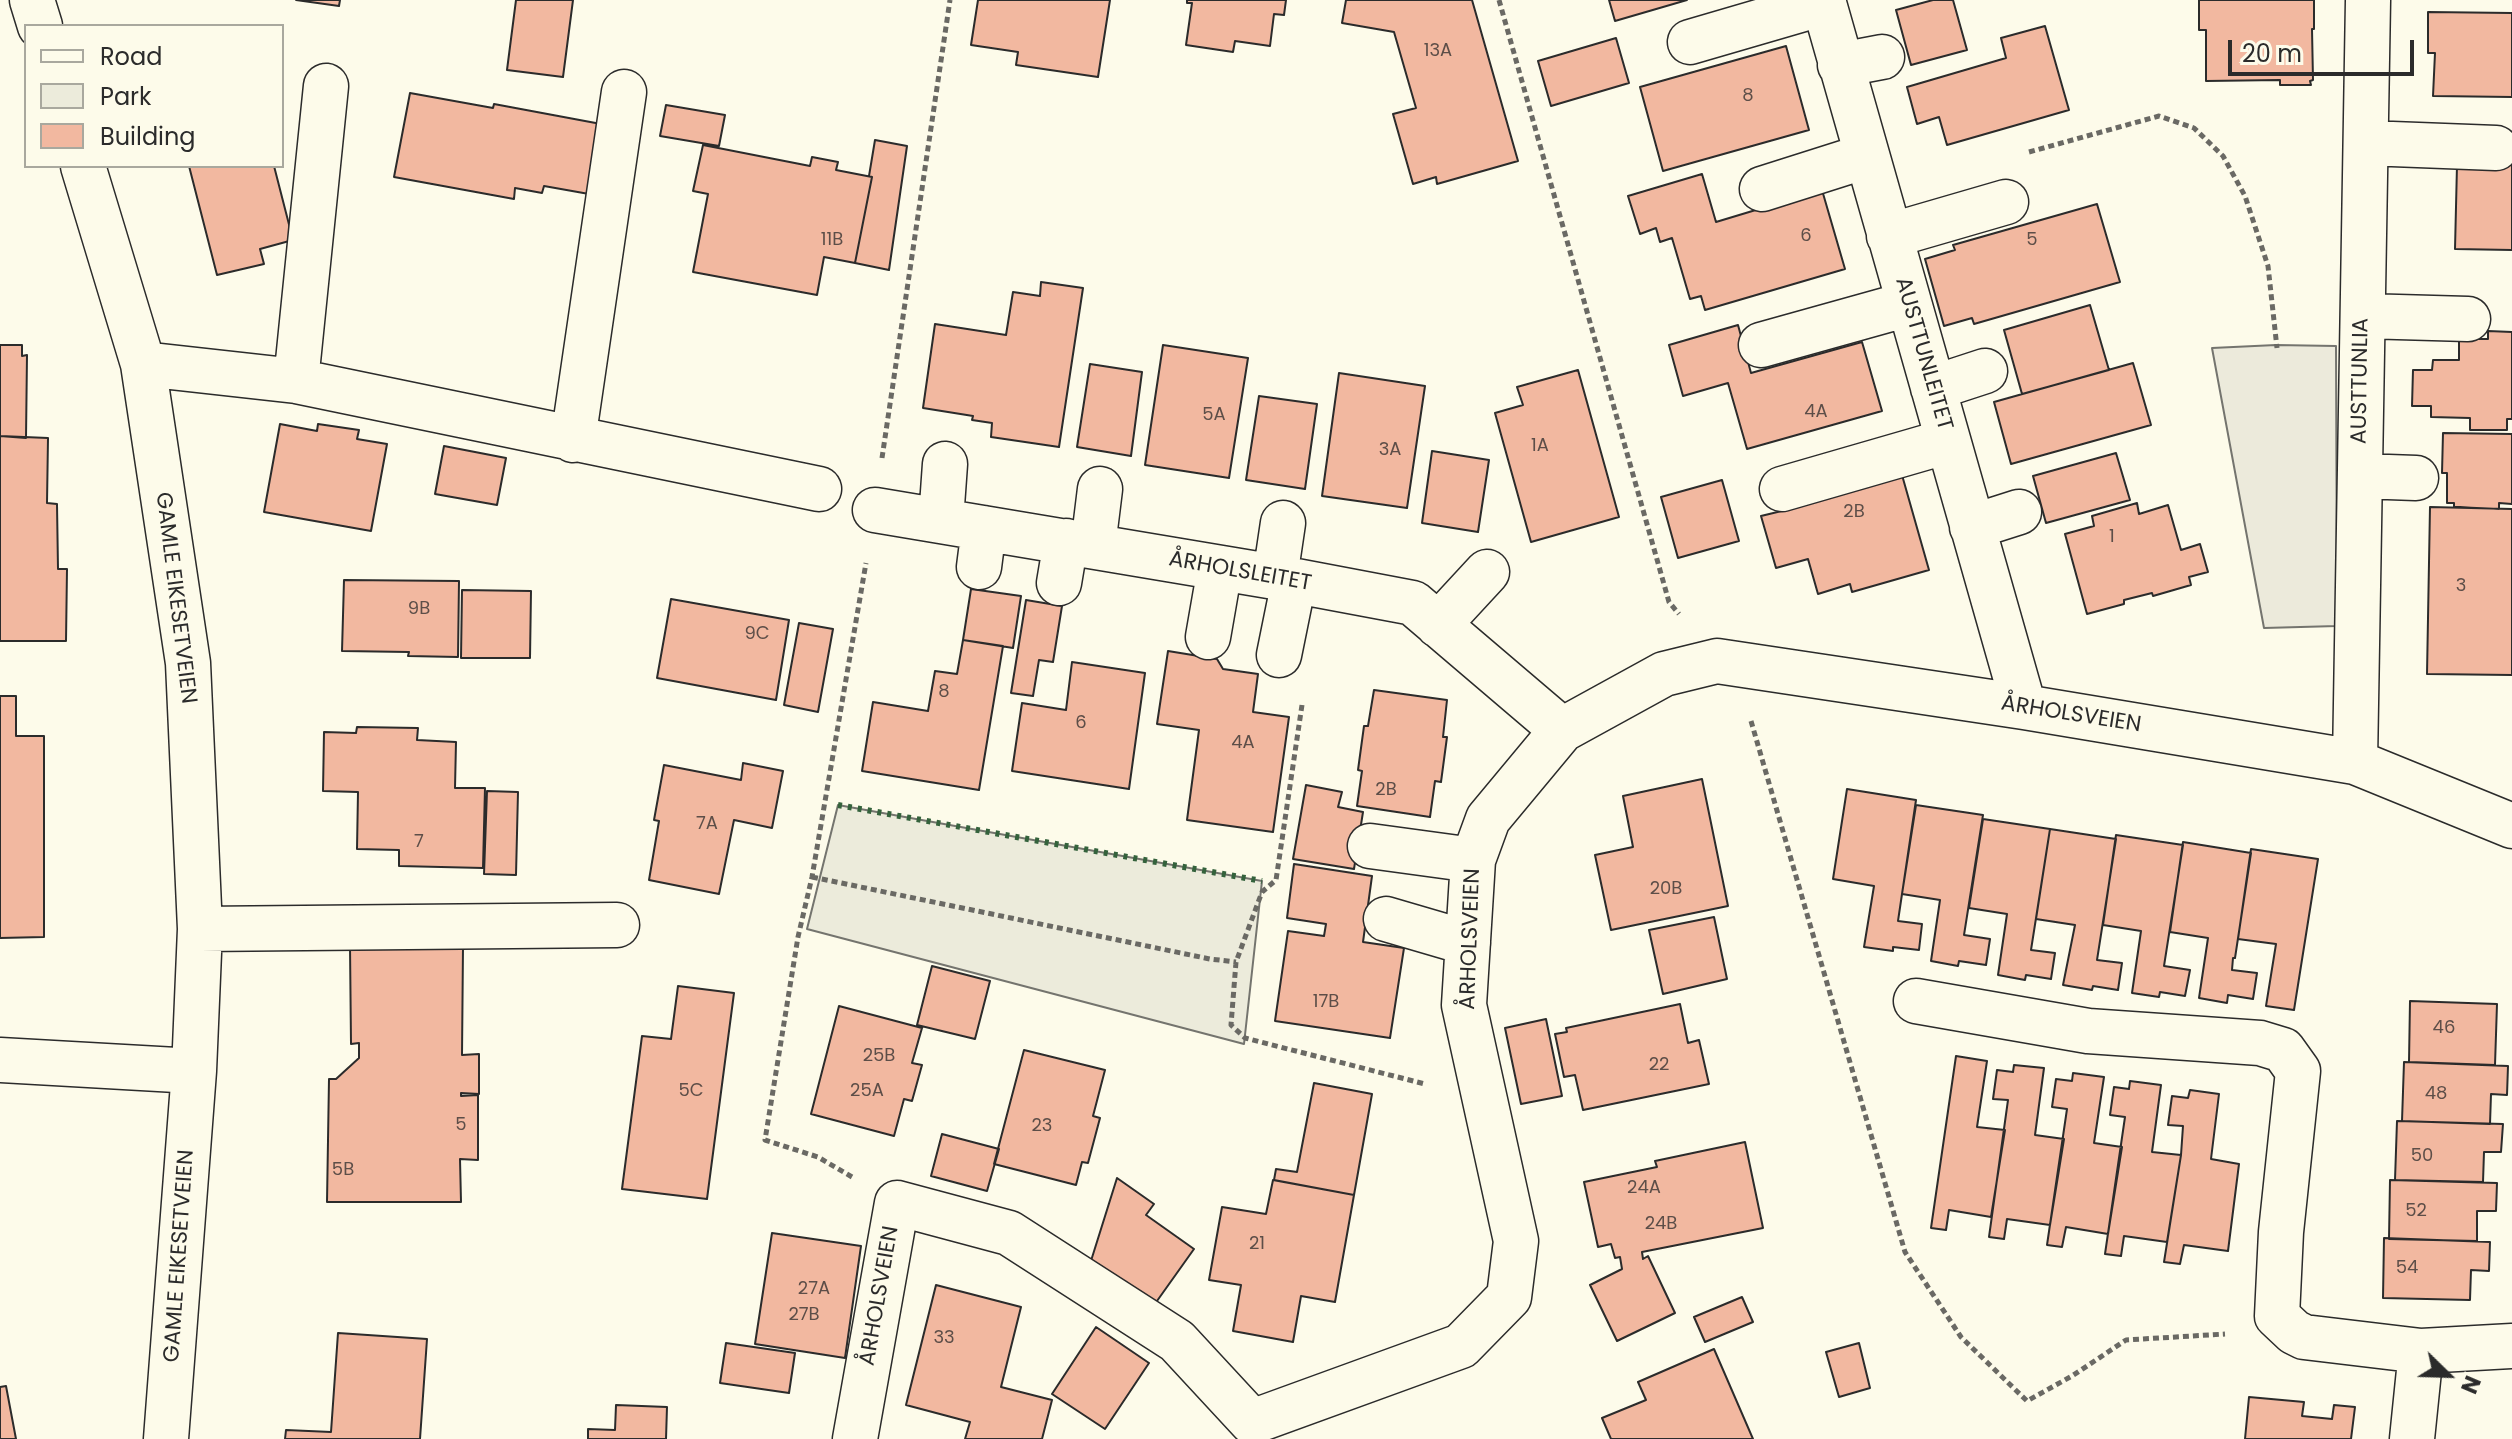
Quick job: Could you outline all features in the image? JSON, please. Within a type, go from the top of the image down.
[{"type":"street","points":[[32,0],[39,24]]},
{"type":"street","name":"AUSTTUNLIA","points":[[2355,762],[2368,0]]},
{"type":"street","points":[[1690,42],[1824,2]]},
{"type":"street","name":"AUSTTUNLEITET","points":[[1824,2],[2024,707]]},
{"type":"street","points":[[1840,65],[1882,57]]},
{"type":"street","points":[[296,381],[326,86]]},
{"type":"street","points":[[573,440],[624,92]]},
{"type":"street","points":[[2366,143],[2496,148]]},
{"type":"street","points":[[1762,189],[1866,156]]},
{"type":"street","name":"GAMLE EIKESETVEIEN","points":[[84,168],[143,364],[188,663],[200,929],[194,1071],[166,1439]]},
{"type":"street","points":[[1889,236],[2006,202]]},
{"type":"street","points":[[1761,345],[1908,304]]},
{"type":"street","points":[[2363,316],[2468,319]]},
{"type":"street","points":[[143,364],[296,381],[819,489]]},
{"type":"street","points":[[1933,388],[1985,371]]},
{"type":"street","points":[[1782,489],[1948,441]]},
{"type":"street","points":[[941,520],[945,464]]},
{"type":"street","points":[[2360,476],[2416,478]]},
{"type":"street","points":[[1073,557],[1100,489]]},
{"type":"street","name":"ÅRHOLSLEITET","points":[[875,510],[941,520],[982,547],[1220,568],[1413,603],[1562,730]]},
{"type":"street","points":[[1972,527],[2019,512]]},
{"type":"street","points":[[1279,655],[1284,579],[1283,523]]},
{"type":"street","points":[[1208,637],[1220,568]]},
{"type":"street","points":[[1438,625],[1487,572]]},
{"type":"street","name":"ÅRHOLSVEIEN","points":[[855,1439],[897,1203],[1009,1233],[1177,1341],[1251,1431],[1461,1346],[1509,1297],[1516,1241],[1464,1005],[1473,860],[1488,819],[1562,730],[1664,674],[1717,661],[2024,707],[2355,762],[2512,826]]},
{"type":"street","points":[[1370,846],[1473,860]]},
{"type":"street","points":[[1386,919],[1468,943]]},
{"type":"street","points":[[200,929],[617,925]]},
{"type":"street","points":[[1916,1001],[2088,1031],[2260,1043],[2283,1050],[2298,1071],[2281,1232],[2277,1316],[2304,1337],[2421,1351],[2512,1346]]},
{"type":"street","points":[[0,1060],[194,1071]]},
{"type":"street","points":[[2412,1439],[2421,1351]]},
{"type":"path","points":[[897,1203],[818,1157],[765,1140],[798,937],[812,877],[875,510],[950,0]]},
{"type":"path","points":[[1499,0],[1669,602],[1717,661],[1747,707],[1905,1252],[1961,1337],[2027,1401],[2126,1340],[2294,1332]]},
{"type":"path","points":[[2154,116],[2194,128],[2223,156],[2245,196],[2268,266],[2277,348]]},
{"type":"path","points":[[1304,694],[1276,880],[1262,892],[1236,962],[1231,1025],[1245,1038],[1484,1099]]},
{"type":"path","points":[[812,877],[1236,962]]},
{"type":"green space","points":[[838,805],[1262,881],[1244,1044],[807,929]]},
{"type":"shaded area","points":[[2336,346],[2337,626],[2264,628],[2212,348]]},
{"type":"building","points":[[296,0],[340,0],[339,6]]},
{"type":"building","points":[[516,0],[573,0],[563,77],[507,70]]},
{"type":"building","points":[[978,0],[1110,0],[1098,77],[1016,65],[1018,52],[971,45]]},
{"type":"building","points":[[1187,0],[1286,0],[1284,15],[1274,14],[1270,46],[1235,41],[1233,52],[1186,45],[1192,3],[1187,3]]},
{"type":"building","points":[[1346,0],[1472,0],[1518,161],[1437,184],[1436,177],[1413,184],[1393,114],[1416,108],[1394,32],[1342,23]]},
{"type":"building","points":[[1609,0],[1687,0],[1615,21]]},
{"type":"building","points":[[1933,0],[1953,0],[1967,50],[1911,65],[1896,10]]},
{"type":"building","points":[[2199,0],[2314,0],[2311,85],[2280,85],[2280,80],[2206,81],[2206,30],[2199,30]]},
{"type":"building","points":[[2428,12],[2512,13],[2512,97],[2433,96],[2435,53],[2428,53]]},
{"type":"building","points":[[2045,26],[2069,110],[1947,145],[1939,117],[1917,124],[1907,87],[2006,58],[2001,38]]},
{"type":"building","points":[[1616,38],[1629,83],[1551,106],[1538,61]]},
{"type":"building","points":[[1786,46],[1809,130],[1663,171],[1640,87]]},
{"type":"building","points":[[410,93],[493,108],[494,104],[601,124],[589,194],[544,186],[542,193],[515,188],[514,199],[394,177]]},
{"type":"building","points":[[666,105],[725,115],[719,146],[660,136]]},
{"type":"building","points":[[875,140],[907,146],[889,270],[855,263],[872,177],[869,176]]},
{"type":"building","points":[[703,145],[810,166],[812,157],[838,162],[836,170],[872,177],[855,263],[824,257],[817,295],[693,272],[708,194],[693,191]]},
{"type":"building","points":[[2512,159],[2512,250],[2455,249],[2457,165]]},
{"type":"building","points":[[190,168],[275,168],[293,240],[260,249],[264,264],[217,275]]},
{"type":"building","points":[[1702,174],[1716,222],[1822,190],[1845,269],[1705,310],[1701,296],[1690,299],[1672,238],[1660,242],[1656,228],[1640,234],[1628,196]]},
{"type":"building","points":[[2097,204],[2120,282],[1974,324],[1972,318],[1944,326],[1925,259],[1955,250],[1953,245]]},
{"type":"building","points":[[1041,282],[1083,288],[1059,447],[991,437],[992,423],[972,420],[973,416],[923,408],[935,324],[1006,335],[1013,292],[1040,296]]},
{"type":"building","points":[[2090,305],[2109,370],[2022,394],[2004,330]]},
{"type":"building","points":[[1738,325],[1751,373],[1862,342],[1882,411],[1747,449],[1728,383],[1683,396],[1669,345]]},
{"type":"building","points":[[2488,331],[2512,332],[2512,419],[2507,419],[2507,430],[2470,430],[2470,418],[2431,417],[2431,406],[2412,406],[2413,370],[2432,370],[2433,360],[2459,360],[2459,339],[2488,339]]},
{"type":"building","points":[[0,345],[22,345],[22,356],[27,355],[26,438],[0,436]]},
{"type":"building","points":[[1163,345],[1248,358],[1229,478],[1145,465]]},
{"type":"building","points":[[2133,363],[2151,425],[2011,464],[1994,402]]},
{"type":"building","points":[[1090,364],[1142,372],[1131,456],[1077,447]]},
{"type":"building","points":[[1578,370],[1619,517],[1531,542],[1495,413],[1523,405],[1517,387]]},
{"type":"building","points":[[1339,373],[1425,386],[1407,508],[1322,496]]},
{"type":"building","points":[[1259,396],[1317,404],[1305,489],[1246,480]]},
{"type":"building","points":[[280,424],[317,431],[318,424],[359,430],[357,439],[387,444],[371,531],[264,512]]},
{"type":"building","points":[[2443,433],[2512,434],[2512,504],[2499,503],[2499,509],[2454,507],[2454,503],[2447,503],[2447,473],[2442,473]]},
{"type":"building","points":[[0,436],[48,438],[47,503],[57,504],[58,569],[67,569],[66,641],[0,641]]},
{"type":"building","points":[[444,446],[506,458],[497,505],[435,494]]},
{"type":"building","points":[[1432,451],[1489,460],[1478,532],[1422,523]]},
{"type":"building","points":[[2116,453],[2130,500],[2046,523],[2033,476]]},
{"type":"building","points":[[1900,468],[1929,570],[1852,592],[1850,584],[1818,594],[1808,559],[1776,568],[1761,516],[1794,508]]},
{"type":"building","points":[[1722,480],[1739,541],[1678,558],[1661,497]]},
{"type":"building","points":[[2137,503],[2139,514],[2168,505],[2181,550],[2200,544],[2208,572],[2189,577],[2191,585],[2153,596],[2152,593],[2124,600],[2124,604],[2087,614],[2065,534],[2094,526],[2092,516]]},
{"type":"building","points":[[2430,507],[2512,509],[2512,675],[2427,674]]},
{"type":"building","points":[[344,580],[459,581],[458,657],[408,656],[409,652],[342,651]]},
{"type":"building","points":[[971,589],[1021,596],[1013,648],[963,640]]},
{"type":"building","points":[[462,590],[531,591],[530,658],[461,658]]},
{"type":"building","points":[[671,599],[789,620],[776,700],[657,678]]},
{"type":"building","points":[[1026,600],[1062,606],[1053,662],[1039,660],[1033,696],[1011,693]]},
{"type":"building","points":[[799,623],[833,629],[818,712],[784,705]]},
{"type":"building","points":[[963,640],[1003,646],[979,790],[862,771],[873,702],[928,711],[935,671],[957,674]]},
{"type":"building","points":[[1168,651],[1217,659],[1223,669],[1258,674],[1253,712],[1289,717],[1273,832],[1187,820],[1199,730],[1157,724]]},
{"type":"building","points":[[1072,662],[1145,673],[1129,789],[1012,771],[1022,703],[1066,710]]},
{"type":"building","points":[[1374,690],[1447,700],[1443,737],[1447,737],[1441,782],[1435,781],[1430,817],[1357,806],[1364,726],[1368,726]]},
{"type":"building","points":[[0,696],[16,696],[16,736],[44,736],[44,937],[0,938]]},
{"type":"building","points":[[357,727],[418,728],[417,740],[456,742],[455,788],[485,788],[483,868],[399,866],[399,850],[357,849],[358,792],[323,791],[324,732],[356,733]]},
{"type":"building","points":[[743,763],[783,771],[772,828],[734,820],[719,894],[649,880],[659,821],[654,820],[664,765],[741,780]]},
{"type":"building","points":[[1702,779],[1728,906],[1611,930],[1595,855],[1633,847],[1623,796]]},
{"type":"building","points":[[1306,785],[1342,792],[1338,807],[1363,812],[1354,869],[1293,859]]},
{"type":"building","points":[[1847,789],[1916,800],[1898,921],[1922,924],[1919,950],[1893,947],[1893,951],[1864,947],[1874,886],[1833,879]]},
{"type":"building","points":[[487,791],[518,792],[516,875],[484,874]]},
{"type":"building","points":[[1916,805],[1983,815],[1964,935],[1990,939],[1986,965],[1959,961],[1958,966],[1931,961],[1940,900],[1902,894]]},
{"type":"building","points":[[1983,819],[2050,829],[2031,950],[2055,953],[2051,979],[2026,975],[2025,980],[1998,975],[2007,914],[1969,908]]},
{"type":"building","points":[[2050,829],[2116,839],[2097,960],[2122,963],[2118,990],[2063,985],[2075,925],[2036,919]]},
{"type":"building","points":[[2116,835],[2183,845],[2164,966],[2190,970],[2185,996],[2160,992],[2159,997],[2132,993],[2141,931],[2103,925]]},
{"type":"building","points":[[2183,842],[2251,853],[2232,970],[2257,973],[2253,999],[2228,995],[2227,1003],[2199,998],[2208,938],[2170,932]]},
{"type":"building","points":[[2251,849],[2318,859],[2294,1010],[2266,1006],[2276,944],[2238,939]]},
{"type":"building","points":[[1294,864],[1372,876],[1363,942],[1404,948],[1390,1038],[1275,1021],[1288,931],[1324,936],[1326,924],[1287,918]]},
{"type":"building","points":[[1714,917],[1727,979],[1663,994],[1649,930]]},
{"type":"building","points":[[350,946],[463,947],[462,1055],[479,1054],[479,1094],[461,1093],[461,1096],[478,1095],[478,1160],[460,1159],[461,1202],[327,1202],[329,1079],[336,1079],[359,1058],[359,1043],[351,1044]]},
{"type":"building","points":[[932,966],[990,981],[975,1039],[917,1025]]},
{"type":"building","points":[[678,986],[734,993],[707,1199],[622,1189],[642,1036],[671,1039]]},
{"type":"building","points":[[2410,1001],[2497,1004],[2495,1065],[2409,1062]]},
{"type":"building","points":[[1680,1004],[1688,1043],[1699,1040],[1709,1084],[1583,1110],[1575,1075],[1564,1077],[1555,1034],[1567,1032],[1566,1028]]},
{"type":"building","points":[[839,1006],[922,1028],[912,1063],[922,1065],[912,1101],[904,1099],[894,1136],[811,1114]]},
{"type":"building","points":[[1546,1019],[1562,1096],[1521,1104],[1505,1028]]},
{"type":"building","points":[[1024,1050],[1105,1070],[1093,1116],[1100,1118],[1088,1163],[1082,1162],[1076,1185],[994,1164]]},
{"type":"building","points":[[1956,1056],[1987,1061],[1977,1127],[2005,1130],[1991,1217],[1949,1210],[1946,1230],[1931,1228]]},
{"type":"building","points":[[2404,1062],[2508,1066],[2507,1095],[2491,1094],[2490,1124],[2402,1121]]},
{"type":"building","points":[[2014,1065],[2044,1068],[2035,1135],[2064,1139],[2050,1225],[2007,1219],[2004,1239],[1989,1237],[2008,1100],[1993,1099],[1997,1070],[2013,1072]]},
{"type":"building","points":[[2073,1073],[2104,1077],[2094,1143],[2122,1147],[2108,1234],[2066,1227],[2062,1247],[2047,1245],[2067,1109],[2052,1107],[2056,1079],[2072,1081]]},
{"type":"building","points":[[2130,1081],[2161,1085],[2152,1152],[2181,1155],[2167,1242],[2124,1236],[2121,1256],[2105,1254],[2125,1117],[2110,1115],[2114,1087],[2129,1089]]},
{"type":"building","points":[[1314,1083],[1372,1094],[1354,1195],[1274,1180],[1276,1169],[1297,1172]]},
{"type":"building","points":[[2190,1090],[2219,1094],[2211,1159],[2239,1164],[2228,1251],[2184,1245],[2180,1264],[2164,1262],[2183,1126],[2168,1125],[2172,1096],[2188,1098]]},
{"type":"building","points":[[2397,1121],[2503,1124],[2501,1152],[2484,1152],[2483,1182],[2395,1180]]},
{"type":"building","points":[[942,1134],[999,1149],[987,1191],[931,1176]]},
{"type":"building","points":[[1745,1142],[1763,1228],[1642,1252],[1643,1259],[1648,1256],[1675,1313],[1617,1341],[1590,1285],[1622,1269],[1620,1257],[1615,1258],[1611,1244],[1598,1247],[1584,1182],[1657,1167],[1655,1161]]},
{"type":"building","points":[[1117,1178],[1154,1204],[1146,1215],[1194,1249],[1152,1308],[1090,1264]]},
{"type":"building","points":[[1273,1180],[1354,1195],[1335,1302],[1301,1296],[1293,1342],[1233,1331],[1241,1285],[1209,1280],[1222,1207],[1266,1214]]},
{"type":"building","points":[[2390,1180],[2497,1183],[2496,1211],[2477,1211],[2477,1241],[2389,1239]]},
{"type":"building","points":[[772,1233],[861,1246],[845,1358],[755,1344]]},
{"type":"building","points":[[2384,1238],[2490,1242],[2489,1271],[2471,1270],[2470,1300],[2383,1298]]},
{"type":"building","points":[[936,1285],[1021,1307],[1001,1387],[1052,1400],[1042,1439],[965,1439],[970,1422],[906,1405]]},
{"type":"building","points":[[1742,1297],[1753,1322],[1705,1342],[1694,1317]]},
{"type":"building","points":[[1096,1327],[1149,1363],[1105,1429],[1052,1394]]},
{"type":"building","points":[[338,1333],[427,1339],[420,1439],[285,1439],[286,1430],[331,1432]]},
{"type":"building","points":[[726,1343],[795,1353],[789,1393],[720,1383]]},
{"type":"building","points":[[1859,1343],[1870,1388],[1839,1397],[1826,1352]]},
{"type":"building","points":[[1714,1349],[1753,1439],[1611,1439],[1602,1418],[1646,1400],[1638,1382]]},
{"type":"building","points":[[6,1386],[16,1439],[0,1439],[0,1387]]},
{"type":"building","points":[[2249,1397],[2304,1402],[2302,1416],[2332,1419],[2334,1405],[2355,1407],[2351,1439],[2245,1439]]},
{"type":"building","points":[[616,1405],[667,1407],[666,1439],[588,1439],[588,1429],[615,1430]]},
{"type":"hedge","points":[[838,805],[1262,881]]}]
